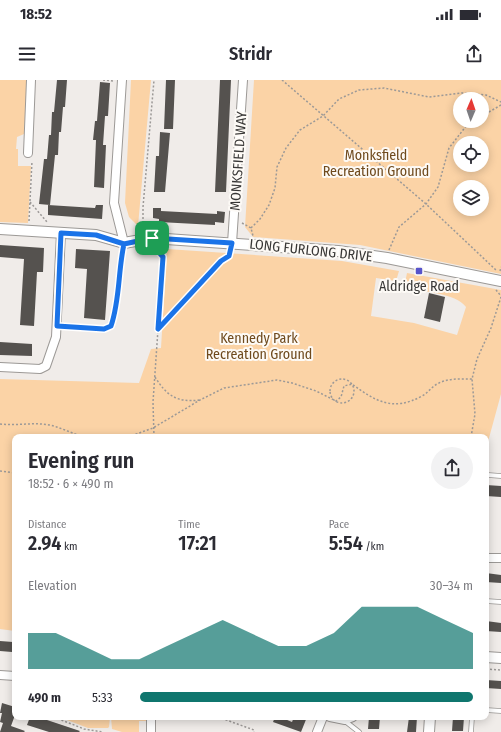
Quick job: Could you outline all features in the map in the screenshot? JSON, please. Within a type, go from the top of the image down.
[{"type":"street","points":[[28,153],[31,80]]},
{"type":"street","points":[[122,80],[114,203],[124,244]]},
{"type":"street","name":"MONKSFIELD WAY","points":[[232,243],[243,80]]},
{"type":"street","name":"LONG FURLONG DRIVE","points":[[0,229],[96,235],[124,244],[152,238],[338,250],[387,258],[501,281]]},
{"type":"street","points":[[0,367],[40,369],[46,366],[49,362],[50,351],[56,337],[57,326],[59,232]]},
{"type":"street","points":[[489,558],[501,558]]},
{"type":"street","points":[[489,657],[501,658]]},
{"type":"street","points":[[0,675],[12,676]]},
{"type":"street","points":[[151,720],[151,732]]},
{"type":"street","points":[[317,732],[322,720]]},
{"type":"street","points":[[429,732],[430,720]]},
{"type":"lane","points":[[57,326],[104,329],[111,326],[116,310],[120,264],[124,244]]},
{"type":"lane","points":[[489,476],[501,476]]},
{"type":"lane","points":[[489,600],[501,602]]},
{"type":"lane","points":[[489,710],[501,711]]},
{"type":"lane","points":[[350,720],[359,732]]},
{"type":"lane","points":[[471,732],[472,720]]},
{"type":"path","points":[[103,80],[122,80]]},
{"type":"path","points":[[154,80],[143,207],[143,232],[151,232],[157,250],[163,257],[155,377],[154,434]]},
{"type":"path","points":[[282,80],[426,204],[499,273],[501,267]]},
{"type":"path","points":[[251,228],[260,219],[269,205],[275,188],[277,167],[286,148],[300,130],[323,116],[339,99],[359,90],[384,88],[429,97],[462,93],[486,95],[501,104],[489,112]]},
{"type":"path","points":[[387,258],[390,245],[399,227],[426,204],[438,187],[449,148],[465,128]]},
{"type":"path","points":[[28,153],[32,153],[28,231]]},
{"type":"path","points":[[30,202],[59,232]]},
{"type":"path","points":[[234,219],[251,228],[255,244]]},
{"type":"path","points":[[158,329],[221,261],[229,256],[232,243]]},
{"type":"path","points":[[471,434],[474,414],[472,379],[477,359],[491,328],[501,297]]},
{"type":"path","points":[[155,377],[162,389],[175,398],[188,402],[200,400]]},
{"type":"path","points":[[336,401],[332,397],[330,391],[332,385],[341,379],[347,380],[374,399],[388,404],[407,402],[422,396],[439,383],[454,379],[472,379]]},
{"type":"path","points":[[136,434],[153,428],[200,400],[224,388],[277,380],[298,385],[342,403],[348,401],[353,396],[354,390],[352,384]]},
{"type":"path","points":[[336,401],[341,397],[344,386],[352,384]]},
{"type":"path","points":[[0,424],[11,425],[33,423],[50,426],[75,434]]},
{"type":"path","points":[[0,470],[12,472]]},
{"type":"path","points":[[489,669],[501,670]]},
{"type":"path","points":[[62,720],[84,729],[104,732]]},
{"type":"path","points":[[226,720],[254,730],[254,732]]},
{"type":"green space","points":[[0,80],[28,80],[24,134],[17,137],[16,149],[18,149],[18,166],[31,166],[28,223],[0,222]]},
{"type":"green space","points":[[131,80],[151,80],[138,226],[129,217],[125,203]]},
{"type":"green space","name":"Monksfield Recreation Ground","points":[[254,80],[501,80],[501,274],[360,245],[253,237],[245,227]]},
{"type":"green space","name":"Kennedy Park Recreation Ground","points":[[167,249],[342,261],[399,271],[396,281],[376,278],[371,316],[414,323],[457,335],[466,307],[461,302],[446,296],[404,288],[407,273],[501,290],[501,394],[489,438],[489,434],[12,434],[12,631],[0,629],[0,379],[139,383],[151,349],[161,348]]},
{"type":"green space","points":[[67,720],[110,720],[108,728],[88,728]]},
{"type":"green space","points":[[111,720],[146,720],[139,721],[139,732],[122,732],[112,729]]},
{"type":"building","points":[[57,80],[67,80],[65,107],[63,107],[61,132],[59,132],[58,155],[55,155],[50,205],[39,204],[44,159],[47,159],[49,135],[51,135],[52,112],[54,112]]},
{"type":"building","points":[[166,80],[175,80],[173,129],[164,129]]},
{"type":"building","points":[[220,80],[231,80],[226,192],[215,192]]},
{"type":"building","points":[[100,82],[110,83],[108,116],[105,116],[103,145],[106,145],[104,188],[94,187],[96,140],[93,140],[95,121],[97,121]]},
{"type":"building","points":[[160,132],[170,133],[165,192],[154,192],[156,156],[159,156]]},
{"type":"building","points":[[48,205],[95,208],[96,205],[103,205],[102,219],[48,215]]},
{"type":"building","points":[[153,208],[161,208],[161,211],[217,214],[217,211],[225,212],[224,223],[215,222],[215,225],[159,222],[159,219],[153,218]]},
{"type":"building","points":[[0,245],[44,248],[43,272],[37,272],[34,326],[20,325],[24,259],[0,257]]},
{"type":"building","points":[[76,249],[110,251],[105,320],[84,318],[87,269],[75,268]]},
{"type":"building","points":[[429,293],[445,297],[440,322],[424,318]]},
{"type":"building","points":[[0,342],[32,344],[32,356],[0,355]]},
{"type":"building","points":[[489,485],[501,486],[501,497],[489,496]]},
{"type":"building","points":[[489,573],[501,575],[501,583],[489,582]]},
{"type":"building","points":[[489,621],[501,623],[501,632],[489,631]]},
{"type":"building","points":[[0,641],[12,642],[12,652],[0,651]]},
{"type":"building","points":[[489,680],[501,681],[501,689],[489,688]]},
{"type":"building","points":[[2,703],[12,706],[13,720],[11,726],[25,731],[0,732],[3,723],[0,722],[2,713],[0,713]]},
{"type":"building","points":[[29,720],[47,720],[80,731],[49,732],[27,725]]},
{"type":"building","points":[[274,720],[287,720],[292,722],[293,720],[306,720],[301,732],[273,722]]},
{"type":"building","points":[[369,720],[380,720],[379,729],[368,729]]},
{"type":"building","points":[[409,720],[417,720],[416,732],[407,732]]},
{"type":"building","points":[[453,720],[464,720],[463,731],[452,731]]},
{"type":"place","name":"Aldridge Road","points":[[419,271]]},
{"type":"route","points":[[152,238],[124,244],[120,264],[116,310],[111,326],[104,329],[57,326],[61,233],[96,235],[124,244],[152,238],[232,243],[229,256],[221,261],[158,329],[163,257],[157,250],[152,238]]}]
